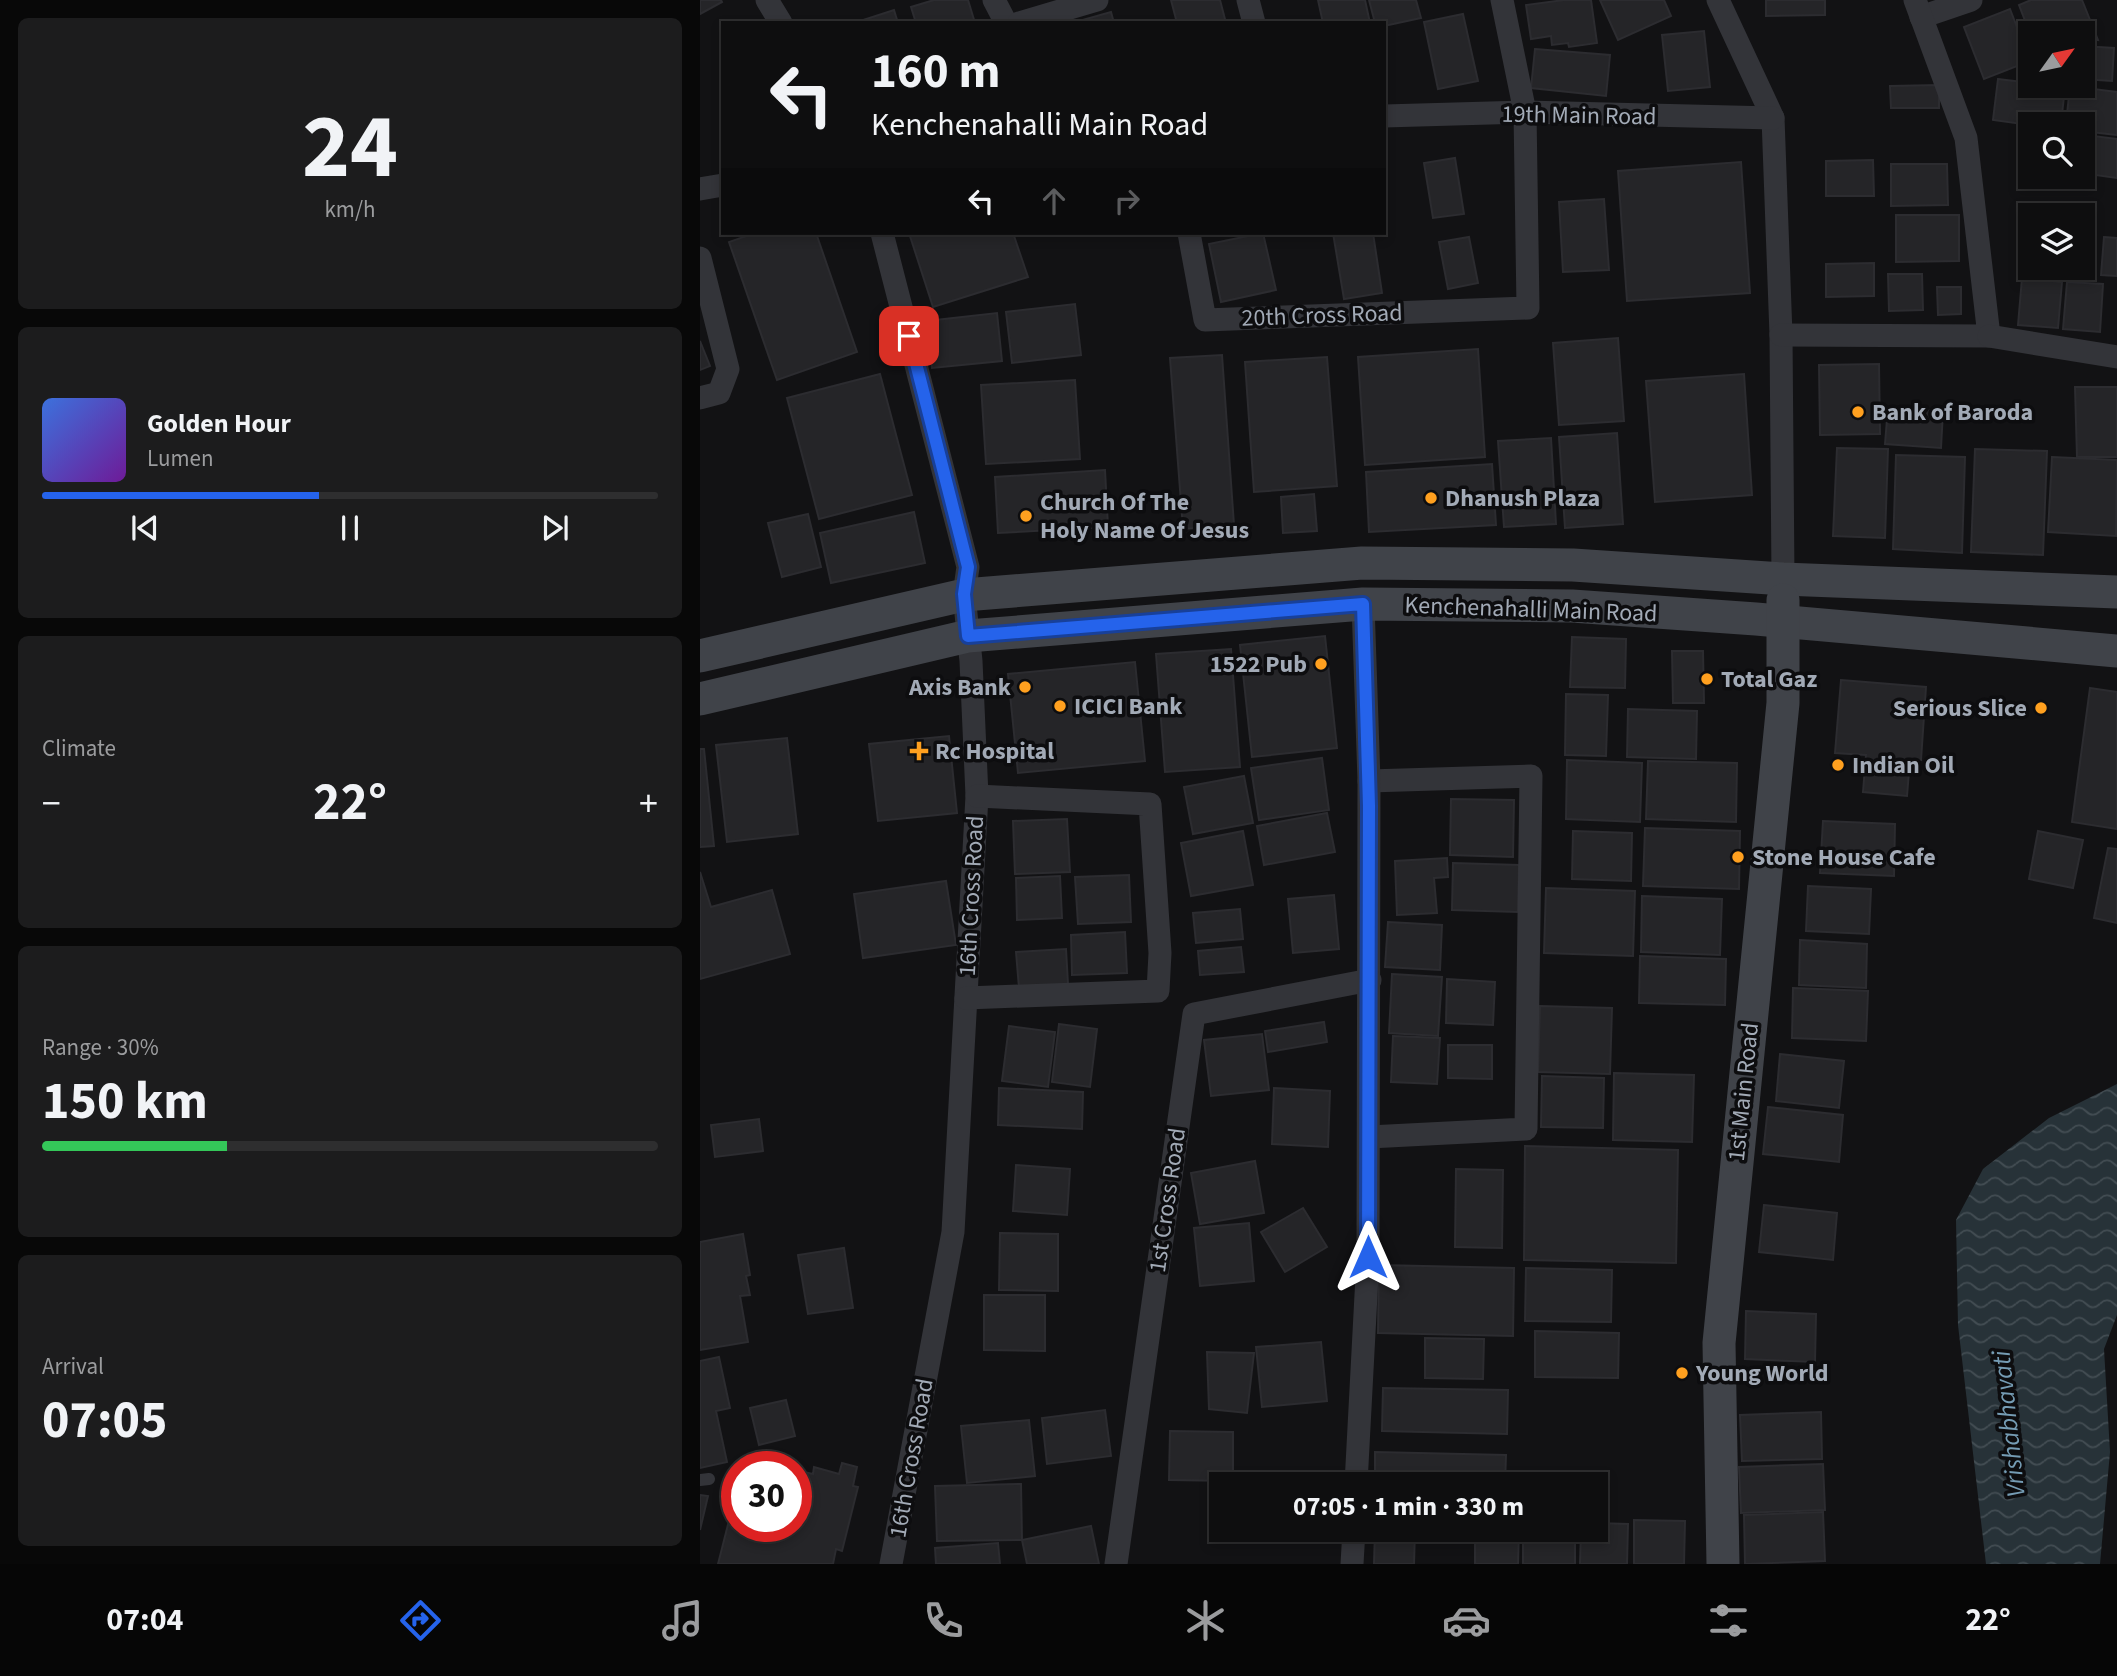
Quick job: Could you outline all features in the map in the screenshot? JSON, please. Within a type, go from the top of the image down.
[{"type":"main road","name":"Kenchenahalli Main Road","points":[[700,656],[964,594],[1362,563],[1573,565],[1783,579],[2117,592]]},
{"type":"main road","name":"1st Main Road","points":[[1723,1564],[1719,1343],[1783,703],[1783,579]]},
{"type":"main road","name":"Kenchenahalli Main Road","points":[[700,699],[968,636],[1363,604],[1572,606],[1783,621],[2117,651]]},
{"type":"street","points":[[767,0],[780,21]]},
{"type":"street","points":[[994,0],[1005,21]]},
{"type":"street","points":[[1026,21],[1097,0]]},
{"type":"street","points":[[1248,0],[1253,21]]},
{"type":"street","points":[[1502,0],[1525,112]]},
{"type":"street","points":[[1718,0],[1773,118],[1781,335],[1783,579]]},
{"type":"street","points":[[1971,0],[1918,9],[1966,138],[1989,336]]},
{"type":"street","name":"19th Main Road","points":[[1386,116],[1525,112],[1773,118]]},
{"type":"street","name":"20th Cross Road","points":[[1189,235],[1205,320],[1528,308],[1525,112]]},
{"type":"street","points":[[700,189],[721,185]]},
{"type":"street","name":"16th Cross Road","points":[[883,235],[968,567],[964,594],[971,661],[976,796],[953,1232],[891,1564]]},
{"type":"street","points":[[700,258],[728,369],[719,393],[700,398]]},
{"type":"street","points":[[1781,335],[1989,336],[2117,358]]},
{"type":"street","points":[[1357,1472],[1368,1257],[1369,1138],[1369,782],[1363,604]]},
{"type":"street","points":[[1369,782],[1531,776],[1526,1129],[1369,1138]]},
{"type":"street","points":[[966,998],[1158,991],[1160,953],[1150,804],[976,796]]},
{"type":"street","name":"1st Cross Road","points":[[1116,1564],[1194,1014],[1370,981]]},
{"type":"street","points":[[1352,1564],[1353,1542]]},
{"type":"water","name":"Vrishabhavati","points":[[2117,1084],[2117,1315],[2104,1349],[2110,1452],[2100,1564],[1986,1564],[1958,1325],[1956,1220],[1983,1169],[2049,1118]]},
{"type":"building","points":[[700,0],[721,0],[722,2],[700,14]]},
{"type":"building","points":[[934,0],[968,0],[974,21],[915,21],[911,7]]},
{"type":"building","points":[[1171,0],[1220,0],[1225,21],[1176,21]]},
{"type":"building","points":[[1318,0],[1365,0],[1370,21],[1323,21]]},
{"type":"building","points":[[1369,0],[1416,0],[1421,18],[1386,26],[1386,21],[1374,21]]},
{"type":"building","points":[[1591,0],[1597,43],[1569,47],[1568,43],[1552,45],[1551,36],[1531,39],[1526,5]]},
{"type":"building","points":[[1600,0],[1664,0],[1671,16],[1618,40]]},
{"type":"building","points":[[1766,0],[1825,0],[1825,15],[1766,16]]},
{"type":"building","points":[[2031,0],[2082,0],[2090,21],[2025,21],[2019,5]]},
{"type":"building","points":[[2010,9],[2018,30],[2018,66],[1984,79],[1964,27]]},
{"type":"building","points":[[894,10],[897,21],[860,21]]},
{"type":"building","points":[[1111,12],[1113,21],[1079,21]]},
{"type":"building","points":[[1463,14],[1478,81],[1438,89],[1424,22]]},
{"type":"building","points":[[1704,31],[1710,87],[1668,91],[1662,35]]},
{"type":"building","points":[[2095,47],[2114,48],[2112,81],[2095,80]]},
{"type":"building","points":[[1535,49],[1610,55],[1606,96],[1531,88]]},
{"type":"building","points":[[1998,79],[2018,82],[2018,98],[2064,98],[2062,112],[2018,112],[2018,123],[1993,120]]},
{"type":"building","points":[[1939,85],[1939,108],[1891,108],[1890,86]]},
{"type":"building","points":[[2095,89],[2117,92],[2117,135],[2095,132],[2095,112],[2067,112],[2069,98],[2095,98]]},
{"type":"building","points":[[2095,136],[2117,139],[2117,178],[2095,175]]},
{"type":"building","points":[[1455,158],[1464,214],[1433,218],[1424,163]]},
{"type":"building","points":[[1873,160],[1874,196],[1826,196],[1826,161]]},
{"type":"building","points":[[1741,162],[1750,293],[1627,301],[1618,171]]},
{"type":"building","points":[[1891,164],[1947,164],[1948,205],[1891,206]]},
{"type":"building","points":[[1604,199],[1609,270],[1563,272],[1559,202]]},
{"type":"building","points":[[1896,215],[1959,215],[1959,261],[1896,262]]},
{"type":"building","points":[[749,235],[817,235],[857,352],[777,380],[729,242]]},
{"type":"building","points":[[910,235],[1014,235],[1028,277],[933,307]]},
{"type":"building","points":[[1263,235],[1276,290],[1221,302],[1209,244]]},
{"type":"building","points":[[1333,235],[1373,235],[1382,293],[1344,299]]},
{"type":"building","points":[[1469,237],[1478,283],[1448,289],[1439,242]]},
{"type":"building","points":[[2104,237],[2117,238],[2117,276],[2101,275]]},
{"type":"building","points":[[1874,263],[1874,296],[1826,297],[1826,264]]},
{"type":"building","points":[[1888,274],[1922,274],[1923,310],[1889,311]]},
{"type":"building","points":[[2022,280],[2062,282],[2058,328],[2018,325]]},
{"type":"building","points":[[2067,282],[2103,284],[2100,332],[2063,329]]},
{"type":"building","points":[[1937,287],[1961,287],[1961,314],[1938,315]]},
{"type":"building","points":[[1075,304],[1081,355],[1012,363],[1006,312]]},
{"type":"building","points":[[997,313],[1002,361],[932,368],[927,321]]},
{"type":"building","points":[[1618,338],[1624,421],[1559,425],[1553,343]]},
{"type":"building","points":[[700,341],[710,366],[700,370]]},
{"type":"building","points":[[1478,349],[1485,457],[1365,465],[1358,357]]},
{"type":"building","points":[[1222,355],[1234,525],[1183,529],[1170,358]]},
{"type":"building","points":[[1327,357],[1337,486],[1254,492],[1245,362]]},
{"type":"building","points":[[1879,364],[1880,434],[1820,435],[1819,365]]},
{"type":"building","points":[[880,374],[912,495],[819,519],[787,398]]},
{"type":"building","points":[[1744,374],[1752,495],[1655,502],[1646,381]]},
{"type":"building","points":[[1075,380],[1080,459],[986,464],[981,385]]},
{"type":"building","points":[[2075,387],[2117,387],[2117,457],[2077,457]]},
{"type":"building","points":[[1888,407],[1943,411],[1941,448],[1885,444]]},
{"type":"building","points":[[1617,433],[1623,524],[1565,528],[1559,437]]},
{"type":"building","points":[[1551,438],[1556,524],[1504,527],[1498,441]]},
{"type":"building","points":[[1837,448],[1888,449],[1885,538],[1833,536]]},
{"type":"building","points":[[1975,449],[2047,451],[2043,555],[1971,552]]},
{"type":"building","points":[[1896,455],[1965,457],[1962,553],[1893,549]]},
{"type":"building","points":[[2052,457],[2117,460],[2116,536],[2048,532]]},
{"type":"building","name":"Dhanush Plaza","points":[[1492,464],[1496,525],[1369,532],[1366,472]]},
{"type":"building","points":[[1105,470],[1108,527],[998,533],[995,477]]},
{"type":"building","points":[[1314,494],[1317,531],[1283,533],[1281,497]]},
{"type":"building","points":[[914,512],[925,563],[831,583],[820,533]]},
{"type":"building","points":[[808,514],[821,567],[782,577],[768,523]]},
{"type":"building","points":[[1325,636],[1337,748],[1252,757],[1240,645]]},
{"type":"building","points":[[1572,637],[1626,639],[1625,688],[1570,687]]},
{"type":"building","points":[[1231,649],[1240,767],[1165,772],[1156,654]]},
{"type":"building","points":[[1672,651],[1703,651],[1704,703],[1673,703]]},
{"type":"building","points":[[1135,662],[1145,761],[1018,773],[1008,674]]},
{"type":"building","points":[[1841,680],[1926,687],[1921,760],[1910,759],[1907,796],[1863,792],[1866,755],[1835,753]]},
{"type":"building","points":[[2090,688],[2117,692],[2117,829],[2072,822]]},
{"type":"building","points":[[1566,694],[1608,695],[1606,756],[1565,755]]},
{"type":"building","points":[[1628,709],[1697,711],[1696,759],[1627,757]]},
{"type":"building","points":[[949,736],[957,813],[878,821],[869,744]]},
{"type":"building","points":[[787,738],[798,834],[727,842],[716,745]]},
{"type":"building","points":[[700,749],[704,749],[714,846],[700,847]]},
{"type":"building","points":[[1322,758],[1329,810],[1259,820],[1251,768]]},
{"type":"building","points":[[1567,760],[1642,763],[1640,822],[1566,819]]},
{"type":"building","points":[[1648,761],[1737,763],[1736,822],[1646,819]]},
{"type":"building","points":[[1244,776],[1253,823],[1193,834],[1184,787]]},
{"type":"building","points":[[1451,799],[1514,800],[1513,857],[1450,855]]},
{"type":"building","points":[[1327,813],[1335,852],[1264,865],[1257,826]]},
{"type":"building","points":[[1067,819],[1070,872],[1015,874],[1013,821]]},
{"type":"building","points":[[1823,821],[1895,824],[1894,876],[1820,873]]},
{"type":"building","points":[[1645,828],[1740,831],[1739,889],[1643,886]]},
{"type":"building","points":[[1243,831],[1253,885],[1191,896],[1181,843]]},
{"type":"building","points":[[1573,831],[1632,833],[1631,881],[1572,879]]},
{"type":"building","points":[[2038,831],[2083,840],[2073,888],[2029,879]]},
{"type":"building","points":[[2108,848],[2117,849],[2117,923],[2094,918]]},
{"type":"building","points":[[1447,858],[1448,877],[1434,878],[1437,913],[1397,915],[1395,861]]},
{"type":"building","points":[[1453,863],[1519,865],[1518,912],[1452,910]]},
{"type":"building","points":[[700,872],[711,907],[772,890],[790,954],[700,979]]},
{"type":"building","points":[[1129,875],[1131,922],[1078,924],[1075,877]]},
{"type":"building","points":[[1060,876],[1062,918],[1017,920],[1016,878]]},
{"type":"building","points":[[946,881],[956,945],[863,958],[854,894]]},
{"type":"building","points":[[1808,886],[1871,889],[1869,934],[1806,931]]},
{"type":"building","points":[[1546,888],[1635,891],[1633,956],[1544,953]]},
{"type":"building","points":[[1334,895],[1339,949],[1293,953],[1288,899]]},
{"type":"building","points":[[1642,896],[1722,899],[1720,955],[1641,952]]},
{"type":"building","points":[[1240,909],[1243,939],[1196,943],[1193,913]]},
{"type":"building","points":[[1388,922],[1442,925],[1440,970],[1385,967]]},
{"type":"building","points":[[1125,932],[1127,973],[1072,975],[1071,935]]},
{"type":"building","points":[[1800,940],[1867,944],[1866,988],[1799,985]]},
{"type":"building","points":[[1241,947],[1244,972],[1200,975],[1198,951]]},
{"type":"building","points":[[1066,949],[1068,984],[1019,988],[1016,952]]},
{"type":"building","points":[[1640,956],[1726,959],[1725,1005],[1639,1003]]},
{"type":"building","points":[[1392,974],[1442,977],[1438,1036],[1389,1033]]},
{"type":"building","points":[[1447,979],[1495,982],[1493,1025],[1446,1023]]},
{"type":"building","points":[[1793,988],[1868,991],[1866,1041],[1792,1038]]},
{"type":"building","points":[[1540,1006],[1612,1008],[1610,1074],[1538,1072]]},
{"type":"building","points":[[1324,1022],[1327,1042],[1268,1052],[1265,1031]]},
{"type":"building","points":[[1059,1024],[1097,1029],[1090,1087],[1052,1082]]},
{"type":"building","points":[[1009,1026],[1055,1032],[1048,1087],[1002,1081]]},
{"type":"building","points":[[1262,1034],[1269,1090],[1211,1096],[1204,1040]]},
{"type":"building","points":[[1393,1036],[1440,1038],[1437,1084],[1391,1082]]},
{"type":"building","points":[[1448,1045],[1492,1045],[1492,1079],[1448,1078]]},
{"type":"building","points":[[1780,1054],[1844,1061],[1839,1108],[1776,1101]]},
{"type":"building","points":[[1614,1073],[1694,1075],[1692,1142],[1613,1140]]},
{"type":"building","points":[[1542,1076],[1604,1078],[1603,1128],[1541,1127]]},
{"type":"building","points":[[999,1088],[1083,1092],[1082,1129],[998,1125]]},
{"type":"building","points":[[1274,1088],[1330,1091],[1328,1147],[1272,1144]]},
{"type":"building","points":[[1768,1107],[1843,1115],[1839,1162],[1763,1154]]},
{"type":"building","points":[[759,1119],[763,1151],[715,1157],[711,1125]]},
{"type":"building","points":[[1525,1146],[1678,1150],[1676,1263],[1524,1260]]},
{"type":"building","points":[[1255,1161],[1264,1213],[1200,1224],[1191,1173]]},
{"type":"building","points":[[1016,1165],[1070,1169],[1067,1215],[1013,1211]]},
{"type":"building","points":[[1456,1169],[1503,1170],[1502,1248],[1455,1247]]},
{"type":"building","points":[[1764,1205],[1837,1213],[1833,1260],[1759,1252]]},
{"type":"building","points":[[1303,1208],[1327,1247],[1285,1272],[1261,1232]]},
{"type":"building","points":[[1249,1223],[1254,1281],[1200,1286],[1194,1228]]},
{"type":"building","points":[[1000,1233],[1058,1234],[1058,1291],[999,1290]]},
{"type":"building","points":[[743,1234],[750,1275],[746,1276],[750,1295],[740,1296],[748,1342],[700,1350],[700,1242]]},
{"type":"building","points":[[844,1248],[853,1308],[808,1314],[798,1255]]},
{"type":"building","points":[[1379,1265],[1514,1268],[1513,1336],[1378,1333]]},
{"type":"building","points":[[1526,1268],[1612,1270],[1611,1322],[1525,1321]]},
{"type":"building","points":[[984,1295],[1045,1295],[1045,1351],[984,1350]]},
{"type":"building","points":[[1746,1311],[1816,1314],[1815,1362],[1745,1359]]},
{"type":"building","points":[[1535,1331],[1619,1333],[1618,1378],[1535,1377]]},
{"type":"building","points":[[1425,1338],[1484,1339],[1483,1379],[1425,1378]]},
{"type":"building","points":[[1321,1342],[1327,1401],[1262,1407],[1256,1347]]},
{"type":"building","points":[[1207,1352],[1254,1353],[1247,1413],[1209,1409]]},
{"type":"building","points":[[719,1357],[730,1408],[716,1411],[725,1451],[721,1451],[721,1463],[700,1468],[700,1361]]},
{"type":"building","points":[[1383,1388],[1508,1390],[1507,1434],[1382,1431]]},
{"type":"building","points":[[786,1400],[795,1436],[759,1445],[750,1408]]},
{"type":"building","points":[[1105,1410],[1111,1456],[1047,1464],[1042,1418]]},
{"type":"building","points":[[1821,1412],[1822,1459],[1742,1461],[1740,1415]]},
{"type":"building","points":[[1029,1420],[1035,1476],[967,1483],[961,1426]]},
{"type":"building","points":[[1170,1431],[1233,1432],[1233,1472],[1209,1472],[1209,1481],[1169,1480]]},
{"type":"building","points":[[1375,1452],[1506,1455],[1505,1472],[1375,1472]]},
{"type":"building","points":[[842,1463],[857,1467],[853,1486],[858,1487],[842,1551],[836,1549],[833,1564],[718,1564],[724,1542],[812,1542],[814,1467],[839,1474]]},
{"type":"building","points":[[1823,1464],[1825,1510],[1741,1513],[1739,1467]]},
{"type":"building","points":[[1021,1484],[1022,1540],[937,1541],[935,1486]]},
{"type":"building","points":[[700,1495],[708,1496],[700,1530]]},
{"type":"building","points":[[1823,1512],[1825,1561],[1745,1564],[1744,1515]]},
{"type":"building","points":[[1634,1520],[1685,1521],[1684,1564],[1634,1564]]},
{"type":"building","points":[[1608,1523],[1628,1524],[1627,1564],[1580,1564],[1581,1542],[1608,1542]]},
{"type":"building","points":[[1091,1526],[1099,1564],[1027,1564],[1022,1540]]},
{"type":"building","points":[[1375,1542],[1415,1542],[1414,1564],[1374,1564]]},
{"type":"building","points":[[1475,1542],[1519,1542],[1518,1564],[1475,1564]]},
{"type":"building","points":[[1523,1542],[1575,1542],[1575,1564],[1523,1564]]},
{"type":"building","points":[[998,1543],[1000,1564],[936,1564],[935,1548]]},
{"type":"place","name":"Bank of Baroda","points":[[1858,412]]},
{"type":"place","name":"Dhanush Plaza","points":[[1431,498]]},
{"type":"place","name":"Church Of The Holy Name Of Jesus","points":[[1026,516]]},
{"type":"place","name":"1522 Pub","points":[[1321,664]]},
{"type":"place","name":"Total Gaz","points":[[1707,679]]},
{"type":"place","name":"Axis Bank","points":[[1025,687]]},
{"type":"place","name":"ICICI Bank","points":[[1060,706]]},
{"type":"place","name":"Serious Slice","points":[[2041,708]]},
{"type":"place","name":"Rc Hospital","points":[[919,751]]},
{"type":"place","name":"Indian Oil","points":[[1838,765]]},
{"type":"place","name":"Stone House Cafe","points":[[1738,857]]},
{"type":"place","name":"Young World","points":[[1682,1373]]},
{"type":"route","points":[[909,336],[968,567],[964,594],[968,636],[1363,604],[1369,806],[1368,1257]]}]
